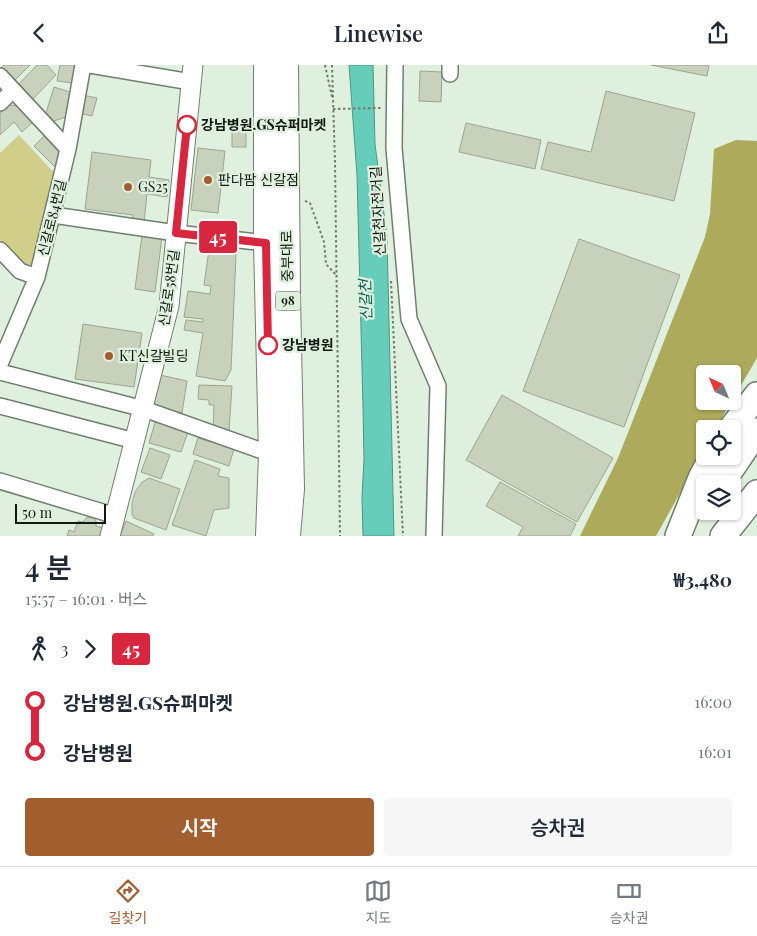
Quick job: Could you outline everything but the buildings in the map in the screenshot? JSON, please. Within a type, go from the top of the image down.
[{"type":"highway","points":[[738,420],[757,395]]},
{"type":"highway","points":[[727,475],[757,431]]},
{"type":"highway","points":[[678,536],[701,477],[708,465]]},
{"type":"highway","points":[[741,494],[757,473]]},
{"type":"highway","points":[[723,536],[757,493]]},
{"type":"highway","points":[[685,536],[696,520]]},
{"type":"highway","points":[[711,536],[723,520]]},
{"type":"main road","name":"중부대로","points":[[266,65],[266,243],[271,454],[268,536]]},
{"type":"main road","name":"중부대로","points":[[286,65],[292,489],[288,536]]},
{"type":"street","name":"신갈로84번길","points":[[0,364],[37,277],[68,149],[83,65]]},
{"type":"street","points":[[90,65],[192,73]]},
{"type":"street","points":[[395,65],[394,149],[409,319],[438,386],[434,536]]},
{"type":"street","name":"신갈로58번길","points":[[110,536],[144,409],[169,305],[192,73]]},
{"type":"street","points":[[0,76],[68,149]]},
{"type":"street","points":[[0,103],[13,90]]},
{"type":"street","points":[[53,215],[176,233],[266,243]]},
{"type":"street","points":[[0,250],[20,271],[37,277]]},
{"type":"street","points":[[0,372],[144,409],[271,454]]},
{"type":"street","points":[[0,406],[135,441]]},
{"type":"street","points":[[0,481],[116,515]]},
{"type":"path","points":[[325,65],[333,101]]},
{"type":"path","points":[[332,65],[340,536]]},
{"type":"path","points":[[333,109],[378,109]]},
{"type":"path","points":[[287,192],[310,203],[324,242],[326,263],[337,276]]},
{"type":"path","points":[[391,277],[403,536]]},
{"type":"shaded area","points":[[19,135],[57,176],[33,265],[22,263],[0,240],[0,153]]},
{"type":"shaded area","points":[[736,140],[757,141],[757,358],[741,385],[741,365],[696,365],[696,410],[726,410],[721,420],[696,420],[696,464],[656,536],[580,536],[618,458],[705,237],[710,214],[714,149]]},
{"type":"water","name":"신갈천","points":[[349,65],[373,65],[375,144],[387,237],[394,536],[363,536],[362,497],[364,459],[357,175]]},
{"type":"bus line","name":"45","points":[[187,125],[176,233],[266,243],[268,345]]},
{"type":"place","name":"강남병원.GS슈퍼마켓","points":[[187,125]]},
{"type":"place","name":"판다팜 신갈점","points":[[208,180]]},
{"type":"place","name":"GS25","points":[[128,187]]},
{"type":"place","name":"강남병원","points":[[268,345]]},
{"type":"place","name":"KT신갈빌딩","points":[[109,356]]}]
